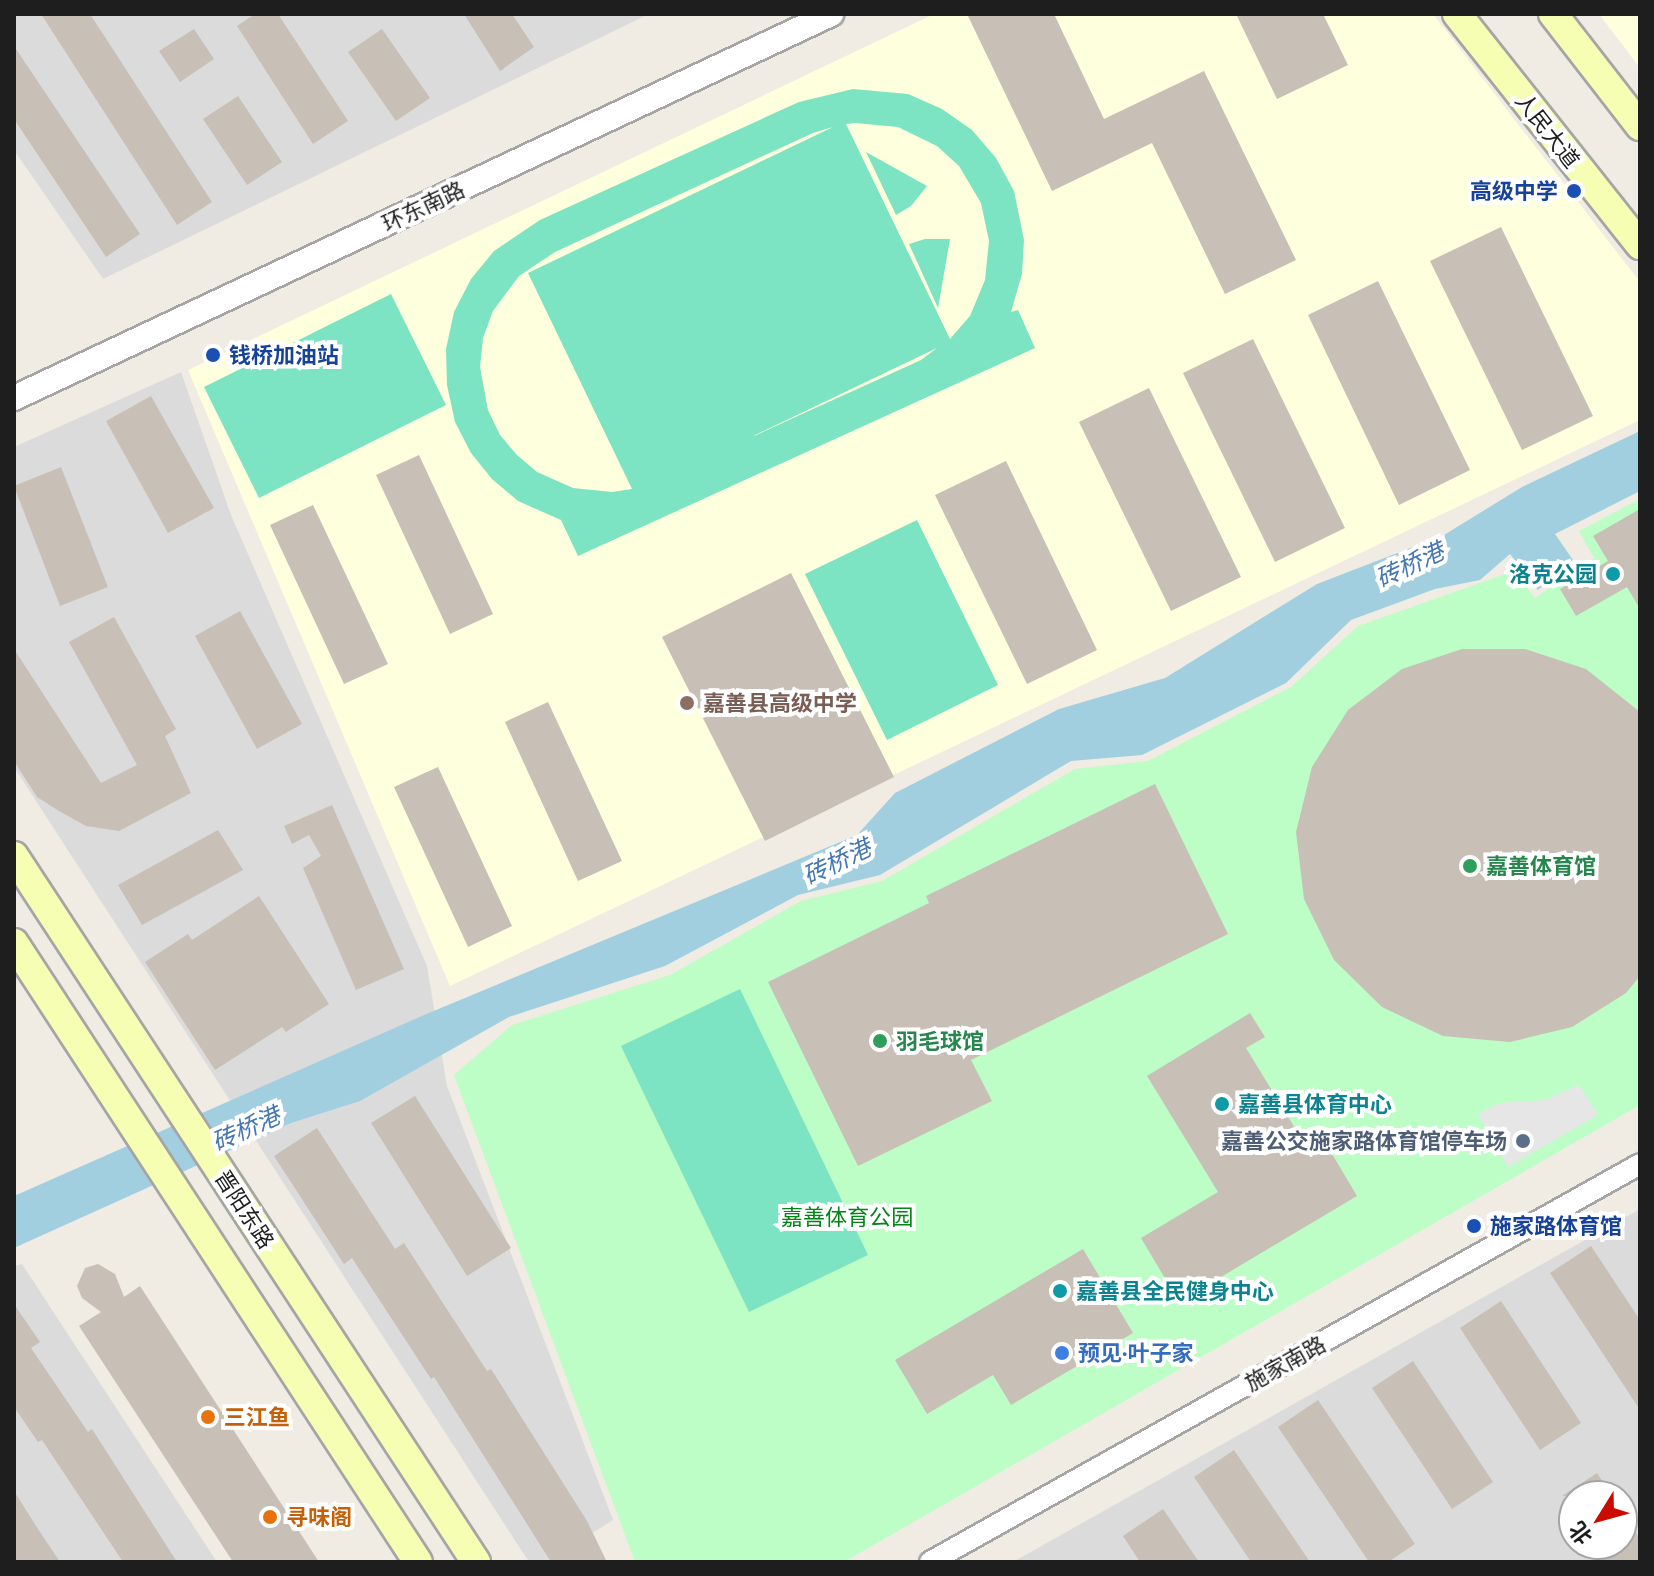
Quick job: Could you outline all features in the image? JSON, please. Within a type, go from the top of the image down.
[{"type":"main road","name":"人民大道","points":[[1457,14],[1640,245]]},
{"type":"main road","points":[[1553,14],[1640,126]]},
{"type":"main road","name":"晋阳东路","points":[[14,856],[476,1562]]},
{"type":"main road","points":[[14,943],[418,1562]]},
{"type":"street","name":"环东南路","points":[[14,398],[831,14]]},
{"type":"street","name":"施家南路","points":[[930,1562],[1640,1164]]},
{"type":"shaded area","points":[[14,14],[649,14],[103,279],[14,150]]},
{"type":"shaded area","name":"嘉善县高级中学","points":[[934,14],[1433,14],[1640,282],[1640,420],[450,986],[188,370]]},
{"type":"shaded area","points":[[1599,14],[1640,14],[1640,68]]},
{"type":"shaded area","points":[[181,372],[231,515],[427,966],[447,1086],[613,1520],[546,1562],[529,1562],[14,767],[14,447]]},
{"type":"shaded area","name":"嘉善公交施家路体育馆停车场","points":[[1579,1085],[1598,1115],[1508,1167],[1478,1114],[1500,1103],[1545,1100]]},
{"type":"shaded area","points":[[1640,1209],[1640,1562],[1013,1562]]},
{"type":"shaded area","points":[[22,1264],[217,1562],[14,1562],[14,1266]]},
{"type":"green space","points":[[853,89],[908,94],[942,109],[972,130],[996,158],[1014,191],[1024,240],[1022,274],[1011,312],[1018,310],[1035,348],[578,556],[561,520],[518,501],[492,479],[471,453],[455,422],[447,385],[446,349],[454,312],[471,279],[494,251],[540,220],[799,102]],"holes":[[[846,124],[898,127],[937,146],[959,166],[981,203],[989,241],[985,280],[970,316],[950,339]],[[833,127],[528,273],[632,489],[612,492],[573,488],[537,472],[517,455],[500,435],[488,410],[480,367],[483,338],[493,311],[519,276],[555,252],[813,133]],[[937,348],[921,360],[754,436]]]},
{"type":"green space","points":[[866,152],[927,186],[911,206],[896,215]]},
{"type":"green space","points":[[925,239],[950,239],[938,308],[909,244]]},
{"type":"green space","points":[[391,294],[446,405],[259,498],[204,387]]},
{"type":"green space","name":"嘉善体育公园","points":[[1640,499],[1640,1105],[844,1562],[635,1562],[454,1075],[512,1025],[670,975],[801,901],[882,881],[1075,769],[1148,761],[1291,687],[1358,626],[1514,571],[1535,598],[1594,558],[1579,531]]},
{"type":"green space","points":[[917,520],[998,685],[887,740],[805,574]]},
{"type":"green space","points":[[740,989],[868,1255],[749,1312],[621,1046]]},
{"type":"water","name":"砖桥港","points":[[1640,431],[1640,491],[1555,534],[1573,560],[1538,590],[1510,554],[1480,580],[1435,589],[1351,620],[1286,683],[1142,755],[1071,761],[880,875],[798,895],[665,966],[509,1017],[360,1101],[291,1123],[14,1248],[14,1196],[424,1015],[857,835],[895,793],[1059,709],[1165,678],[1317,584],[1444,535],[1522,487]]},
{"type":"building","points":[[41,14],[90,14],[212,202],[177,225]]},
{"type":"building","points":[[255,14],[278,14],[348,121],[313,144],[237,26]]},
{"type":"building","points":[[464,14],[512,14],[534,47],[500,71]]},
{"type":"building","points":[[967,14],[1054,14],[1104,119],[1204,71],[1296,260],[1225,294],[1152,143],[1052,191]]},
{"type":"building","points":[[1236,14],[1323,14],[1348,65],[1277,99]]},
{"type":"building","points":[[194,29],[214,59],[180,82],[159,51]]},
{"type":"building","points":[[382,29],[430,98],[396,121],[348,52]]},
{"type":"building","points":[[14,46],[140,234],[106,257],[14,119]]},
{"type":"building","points":[[238,96],[282,162],[247,185],[203,119]]},
{"type":"building","points":[[1501,227],[1593,416],[1522,450],[1430,261]]},
{"type":"building","points":[[1378,281],[1470,470],[1399,505],[1308,315]]},
{"type":"building","points":[[1253,339],[1345,528],[1275,562],[1183,373]]},
{"type":"building","points":[[1149,388],[1241,577],[1171,611],[1079,422]]},
{"type":"building","points":[[151,396],[214,508],[168,533],[106,421]]},
{"type":"building","points":[[419,455],[493,614],[450,634],[376,475]]},
{"type":"building","points":[[1006,461],[1097,650],[1027,684],[935,495]]},
{"type":"building","points":[[61,467],[108,587],[60,606],[14,486]]},
{"type":"building","points":[[313,505],[388,664],[344,684],[270,525]]},
{"type":"building","name":"洛克公园","points":[[1640,509],[1640,609],[1627,587],[1576,616],[1560,589],[1608,561],[1593,536]]},
{"type":"building","points":[[791,573],[894,777],[765,841],[662,637]]},
{"type":"building","points":[[240,611],[302,724],[257,749],[195,636]]},
{"type":"building","points":[[114,617],[176,729],[165,736],[191,793],[119,831],[86,826],[37,797],[14,761],[14,649],[101,783],[137,765],[69,642]]},
{"type":"building","name":"嘉善体育馆","points":[[1462,649],[1525,649],[1586,669],[1640,712],[1640,976],[1626,993],[1572,1027],[1510,1042],[1443,1036],[1382,1007],[1334,960],[1304,899],[1296,832],[1312,767],[1348,710],[1402,669]]},
{"type":"building","points":[[548,702],[622,861],[578,881],[505,722]]},
{"type":"building","points":[[438,767],[512,926],[468,947],[394,787]]},
{"type":"building","points":[[1155,784],[1228,934],[971,1060],[992,1101],[858,1166],[768,982],[929,903],[926,896]]},
{"type":"building","points":[[332,805],[404,969],[356,990],[303,868],[321,856],[309,835],[292,844],[284,826]]},
{"type":"building","points":[[218,830],[243,870],[142,925],[118,885]]},
{"type":"building","points":[[259,896],[329,1004],[286,1032],[282,1027],[215,1070],[145,962],[188,934],[192,940]]},
{"type":"building","points":[[1250,1013],[1265,1037],[1246,1048],[1303,1141],[1319,1132],[1357,1196],[1179,1302],[1141,1238],[1218,1192],[1147,1076]]},
{"type":"building","points":[[415,1096],[511,1248],[467,1276],[371,1123]]},
{"type":"building","points":[[317,1128],[395,1249],[404,1243],[487,1371],[491,1369],[587,1521],[607,1562],[551,1562],[434,1377],[431,1379],[352,1258],[344,1264],[274,1156]]},
{"type":"building","points":[[1591,1246],[1640,1320],[1640,1410],[1550,1273]]},
{"type":"building","name":"嘉善县全民健身中心","points":[[1083,1249],[1133,1333],[1011,1405],[993,1375],[927,1414],[895,1360]]},
{"type":"building","points":[[98,1264],[115,1274],[124,1297],[140,1286],[319,1562],[233,1562],[79,1326],[101,1312],[82,1298],[77,1286],[85,1268]]},
{"type":"building","points":[[1501,1301],[1581,1423],[1540,1450],[1460,1328]]},
{"type":"building","points":[[14,1304],[40,1342],[31,1348],[88,1432],[92,1429],[177,1562],[123,1562],[42,1440],[38,1442],[14,1407]]},
{"type":"building","points":[[1413,1361],[1493,1482],[1452,1509],[1372,1388]]},
{"type":"building","points":[[1318,1400],[1415,1544],[1388,1562],[1369,1562],[1278,1427]]},
{"type":"building","points":[[1234,1450],[1310,1562],[1251,1562],[1194,1477]]},
{"type":"building","points":[[1597,1473],[1602,1480],[1586,1480]]},
{"type":"building","points":[[14,1491],[36,1526],[60,1562],[14,1562]]},
{"type":"building","points":[[1163,1509],[1199,1562],[1140,1562],[1123,1536]]},
{"type":"building","points":[[1638,1536],[1640,1539],[1640,1562],[1595,1562],[1638,1560]]},
{"type":"place","name":"高级中学","points":[[1574,191]]},
{"type":"place","name":"钱桥加油站","points":[[213,355]]},
{"type":"place","name":"洛克公园","points":[[1613,574]]},
{"type":"place","name":"嘉善县高级中学","points":[[687,703]]},
{"type":"place","name":"嘉善体育馆","points":[[1470,866]]},
{"type":"place","name":"羽毛球馆","points":[[880,1041]]},
{"type":"place","name":"嘉善县体育中心","points":[[1222,1104]]},
{"type":"place","name":"嘉善公交施家路体育馆停车场","points":[[1523,1141]]},
{"type":"place","name":"施家路体育馆","points":[[1474,1226]]},
{"type":"place","name":"嘉善县全民健身中心","points":[[1060,1291]]},
{"type":"place","name":"预见·叶子家","points":[[1062,1353]]},
{"type":"place","name":"三江鱼","points":[[208,1417]]},
{"type":"place","name":"寻味阁","points":[[270,1517]]}]
